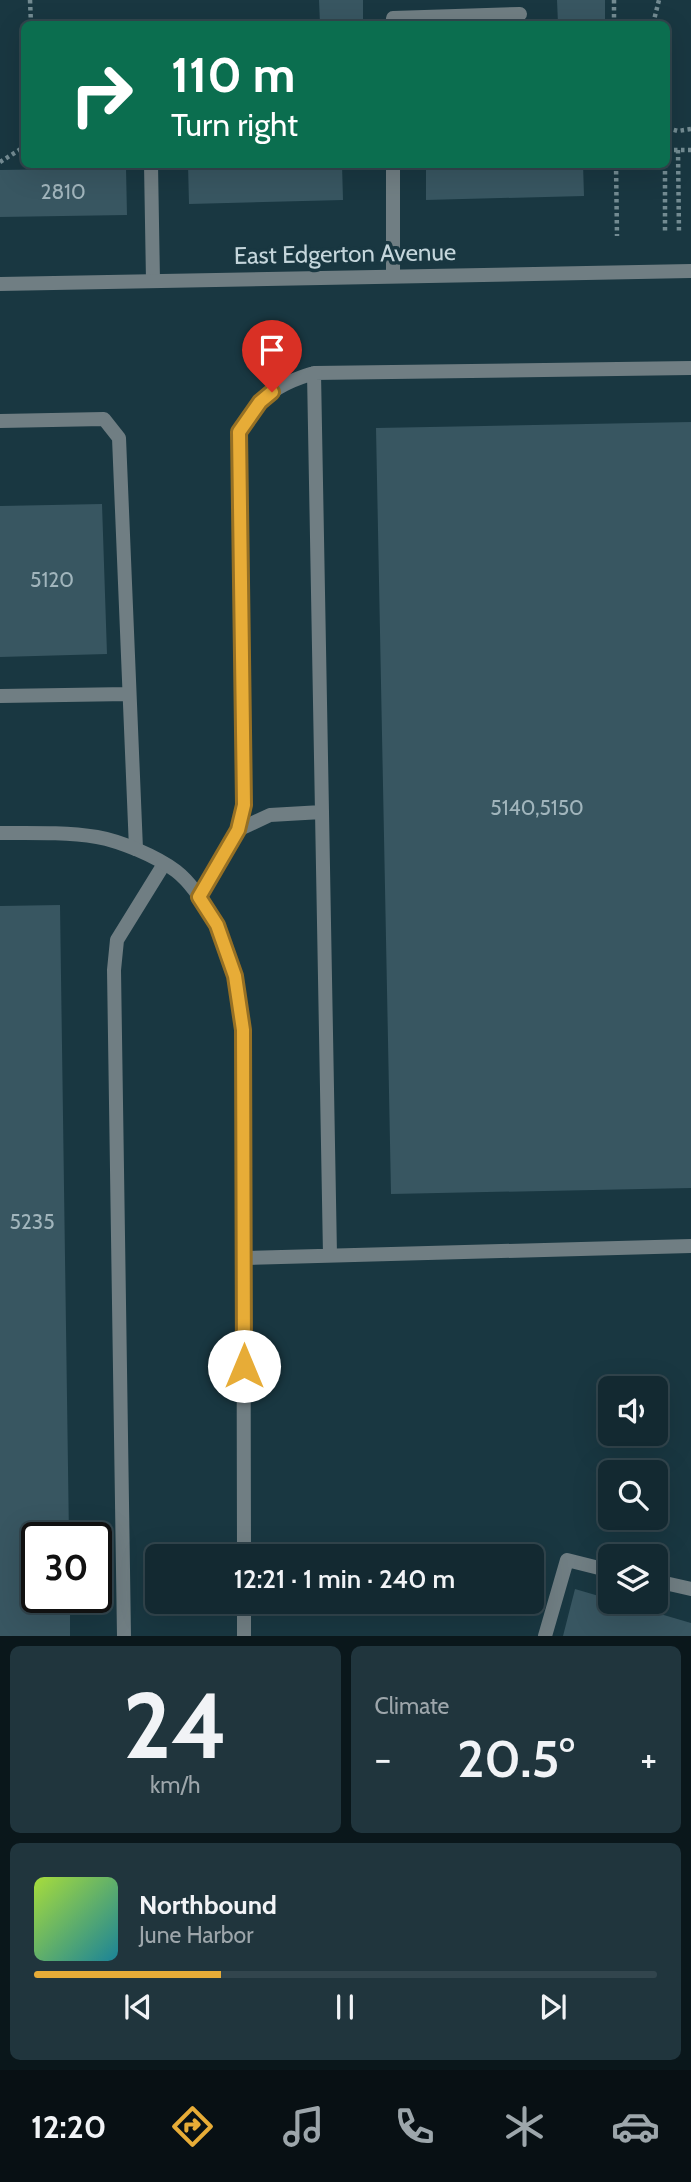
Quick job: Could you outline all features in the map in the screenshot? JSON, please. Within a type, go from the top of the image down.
[{"type":"street","points":[[393,21],[393,18],[520,14]]},
{"type":"street","points":[[151,168],[153,281]]},
{"type":"street","points":[[393,168],[394,276]]},
{"type":"street","name":"East Edgerton Avenue","points":[[0,284],[691,271]]},
{"type":"street","points":[[199,897],[238,830],[244,805],[239,432],[260,402],[285,382],[314,373],[691,368]]},
{"type":"street","points":[[314,373],[330,1255]]},
{"type":"street","points":[[0,421],[104,419],[119,438],[136,849]]},
{"type":"street","points":[[0,696],[129,694]]},
{"type":"street","points":[[238,830],[270,816],[322,812]]},
{"type":"street","points":[[0,833],[59,833],[99,838],[136,849],[176,871],[199,897],[217,925],[235,976],[243,1030],[244,1544]]},
{"type":"street","points":[[124,1636],[114,970],[117,940],[164,864]]},
{"type":"street","points":[[244,1258],[691,1246]]},
{"type":"street","points":[[545,1636],[567,1560],[598,1568]]},
{"type":"street","points":[[668,1584],[691,1589]]},
{"type":"street","points":[[244,1614],[244,1636]]},
{"type":"path","points":[[30,0],[31,21]]},
{"type":"path","points":[[614,0],[614,21]]},
{"type":"path","points":[[654,21],[659,0]]},
{"type":"path","points":[[670,129],[691,130]]},
{"type":"path","points":[[0,162],[21,150]]},
{"type":"path","points":[[670,150],[691,150]]},
{"type":"path","points":[[678,150],[679,234]]},
{"type":"path","points":[[616,168],[617,236]]},
{"type":"path","points":[[665,168],[665,234]]},
{"type":"building","points":[[319,0],[363,0],[363,21],[320,21]]},
{"type":"building","points":[[557,0],[605,0],[605,21],[558,21]]},
{"type":"building","points":[[126,168],[127,215],[0,217],[0,170]]},
{"type":"building","points":[[188,168],[342,168],[343,200],[189,204]]},
{"type":"building","points":[[426,168],[583,168],[584,196],[426,200]]},
{"type":"building","points":[[691,422],[691,1188],[391,1194],[376,428]]},
{"type":"building","points":[[102,504],[107,654],[0,657],[0,506]]},
{"type":"building","points":[[60,905],[69,1522],[21,1522],[21,1613],[70,1613],[70,1636],[0,1636],[0,906]]},
{"type":"building","points":[[575,1589],[598,1596],[598,1614],[660,1614],[691,1623],[691,1636],[563,1636]]},
{"type":"route","points":[[244,1366],[243,1030],[235,976],[217,925],[199,897],[238,830],[244,805],[239,432],[260,402],[272,392]]}]
